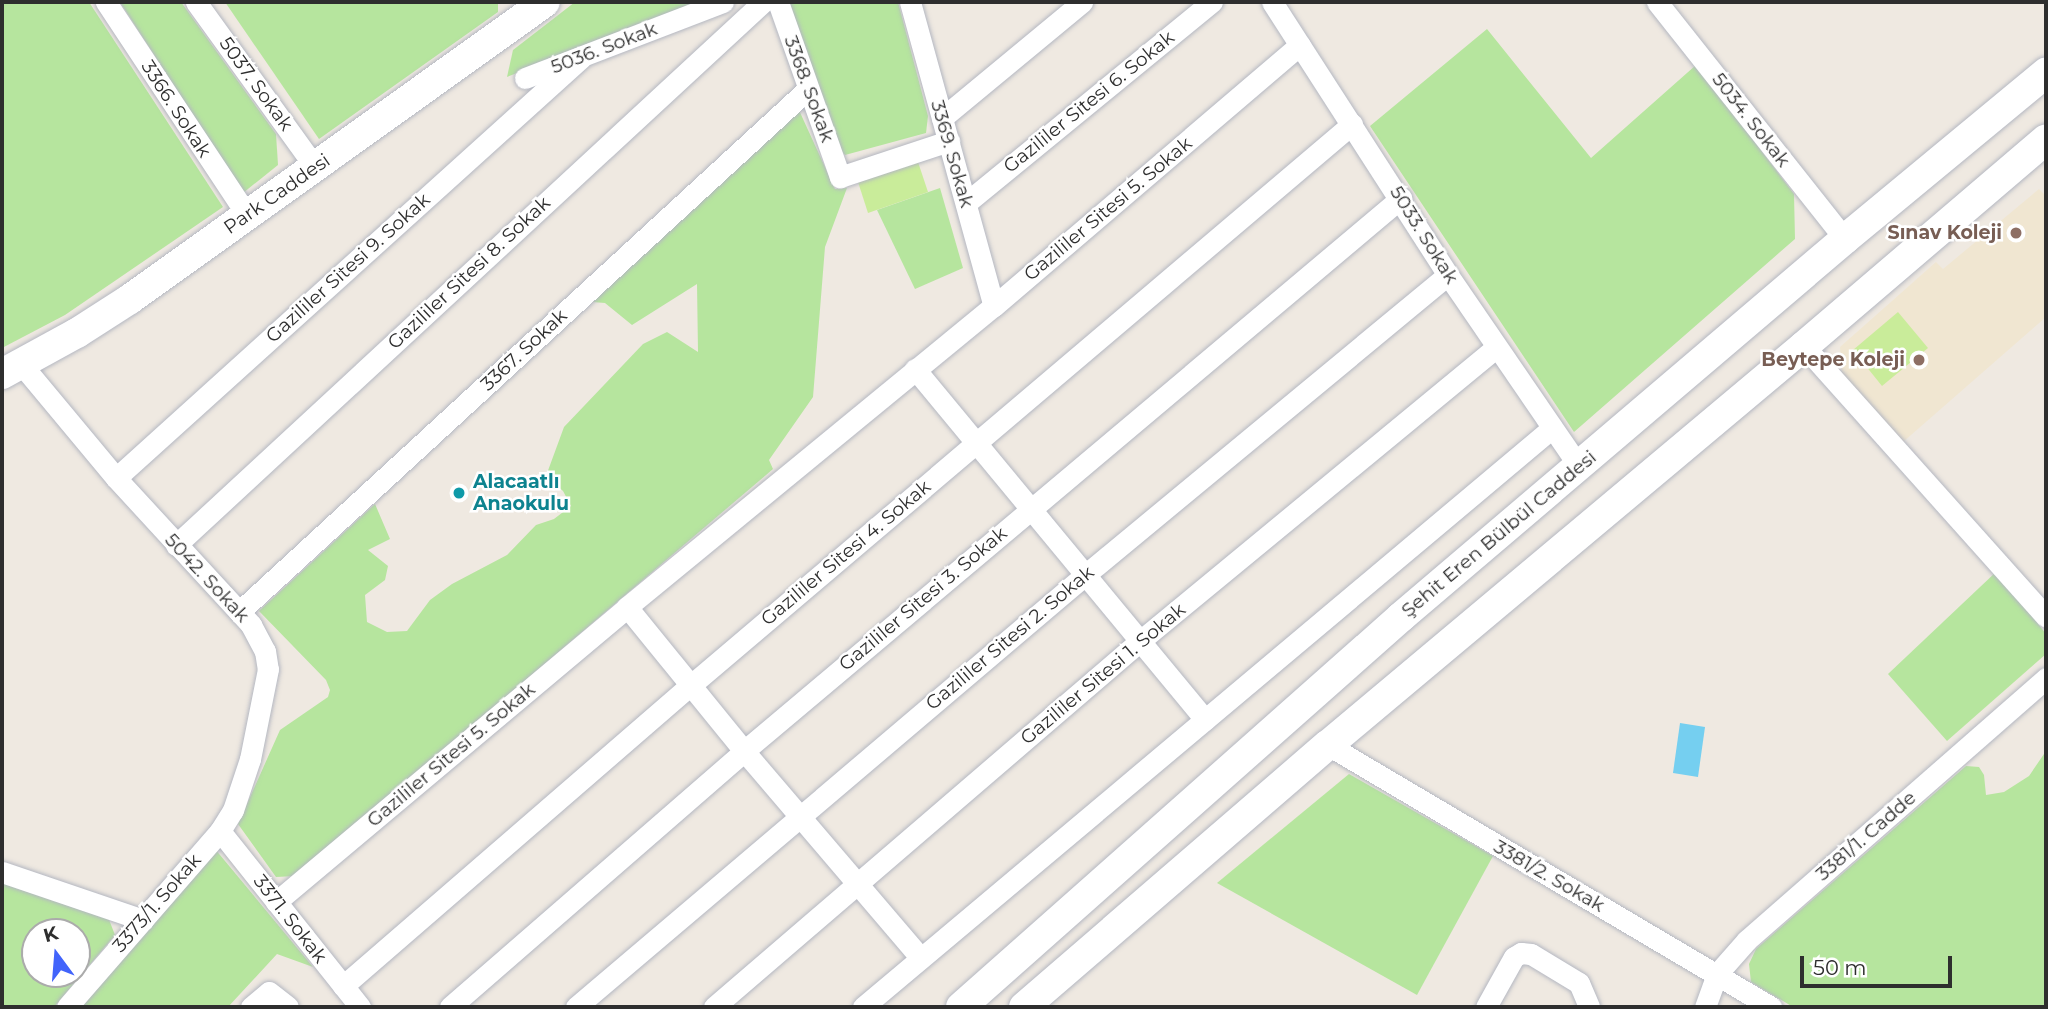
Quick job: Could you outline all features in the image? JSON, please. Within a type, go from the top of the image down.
[{"type":"main road","name":"Park Caddesi","points":[[12,370],[130,299],[540,3]]},
{"type":"main road","name":"Şehit Eren Bülbül Caddesi","points":[[961,1007],[1328,682],[1845,239],[2046,72]]},
{"type":"main road","points":[[1036,1004],[1328,745],[1804,346],[2046,139]]},
{"type":"main road","points":[[1328,682],[1360,718]]},
{"type":"street","name":"3366. Sokak","points":[[106,2],[247,215]]},
{"type":"street","name":"5037. Sokak","points":[[196,2],[316,167]]},
{"type":"street","name":"5036. Sokak","points":[[525,78],[723,2]]},
{"type":"street","name":"Gazililer Sitesi 8. Sokak","points":[[176,545],[763,2]]},
{"type":"street","name":"3368. Sokak","points":[[778,2],[840,177],[949,141]]},
{"type":"street","name":"3369. Sokak","points":[[910,2],[994,306]]},
{"type":"street","points":[[942,118],[1082,2]]},
{"type":"street","name":"Gazililer Sitesi 6. Sokak","points":[[966,203],[1212,2]]},
{"type":"street","name":"5033. Sokak","points":[[1272,2],[1401,198],[1448,275],[1579,466]]},
{"type":"street","name":"5034. Sokak","points":[[1657,2],[1845,239]]},
{"type":"street","name":"Gazililer Sitesi 5. Sokak","points":[[276,902],[627,607],[994,306],[1300,46]]},
{"type":"street","name":"Gazililer Sitesi 9. Sokak","points":[[116,478],[581,58]]},
{"type":"street","name":"3367. Sokak","points":[[239,612],[808,89]]},
{"type":"street","name":"Gazililer Sitesi 4. Sokak","points":[[343,986],[975,442],[1352,124]]},
{"type":"street","name":"Gazililer Sitesi 3. Sokak","points":[[450,1007],[744,751],[1401,198]]},
{"type":"street","name":"Gazililer Sitesi 2. Sokak","points":[[576,1007],[1085,575],[1448,275]]},
{"type":"street","points":[[1804,346],[2046,617]]},
{"type":"street","name":"Gazililer Sitesi 1. Sokak","points":[[714,1007],[1140,641],[1497,347]]},
{"type":"street","points":[[915,369],[1205,720]]},
{"type":"street","name":"5042. Sokak","points":[[12,370],[116,478],[259,637],[268,669],[261,713],[243,784],[220,831]]},
{"type":"street","points":[[863,1007],[1552,428]]},
{"type":"street","points":[[627,607],[744,751],[921,958]]},
{"type":"street","name":"3381/1. Cadde","points":[[1705,1007],[1717,974],[1747,940],[2046,678]]},
{"type":"street","name":"3381/2. Sokak","points":[[1328,745],[1771,1007]]},
{"type":"street","name":"3371. Sokak","points":[[220,831],[360,1007]]},
{"type":"street","name":"3373/1. Sokak","points":[[67,1007],[220,831]]},
{"type":"street","points":[[2,872],[143,920]]},
{"type":"street","points":[[1486,1007],[1514,957],[1521,953],[1531,954],[1578,983],[1589,1007]]},
{"type":"street","points":[[251,1007],[269,992],[288,1007]]},
{"type":"shaded area","name":"Beytepe Koleji","points":[[2039,189],[2046,196],[2046,317],[1903,442],[1842,373],[1840,347],[1936,262],[1943,269]]},
{"type":"green space","points":[[2,2],[89,2],[223,207],[65,315],[2,348]]},
{"type":"green space","points":[[120,2],[181,2],[276,134],[278,165],[243,193]]},
{"type":"green space","points":[[225,2],[498,2],[498,12],[319,139]]},
{"type":"green space","points":[[575,2],[698,2],[507,77],[513,50]]},
{"type":"green space","points":[[788,2],[898,2],[928,116],[926,133],[845,155],[837,146]]},
{"type":"green space","points":[[1487,29],[1591,158],[1696,65],[1794,194],[1795,239],[1574,432],[1370,126]]},
{"type":"green space","points":[[798,108],[835,189],[847,188],[825,247],[813,397],[769,460],[773,469],[296,876],[276,877],[238,824],[280,730],[328,697],[330,690],[326,680],[259,611],[375,504],[390,539],[368,550],[388,566],[385,580],[365,595],[367,622],[387,632],[407,631],[430,600],[452,584],[507,555],[536,525],[554,519],[571,506],[563,491],[546,476],[564,427],[643,344],[667,332],[698,352],[697,284],[632,325],[605,303],[593,302]]},
{"type":"green space","points":[[918,162],[928,192],[868,213],[858,182]]},
{"type":"green space","points":[[940,188],[963,268],[915,289],[877,210]]},
{"type":"green space","points":[[1898,312],[1928,348],[1882,386],[1853,350]]},
{"type":"green space","points":[[1997,571],[2046,634],[2046,654],[1947,741],[1888,674]]},
{"type":"green space","points":[[2046,751],[2046,1007],[1793,1007],[1751,982],[1749,964],[1756,949],[1966,766],[1979,767],[1984,775],[1986,795],[2004,792],[2029,776]]},
{"type":"green space","points":[[1349,774],[1493,856],[1417,995],[1217,883]]},
{"type":"green space","points":[[215,849],[313,967],[277,954],[228,1007],[79,1007]]},
{"type":"green space","points":[[2,880],[108,917],[115,935],[91,963],[91,918],[21,918],[21,988],[70,988],[54,1007],[2,1007]]},
{"type":"water","points":[[1680,723],[1705,727],[1698,777],[1673,773]]},
{"type":"place","name":"Sınav Koleji","points":[[2016,233]]},
{"type":"place","name":"Beytepe Koleji","points":[[1919,360]]},
{"type":"place","name":"Alacaatlı Anaokulu","points":[[459,493]]}]
